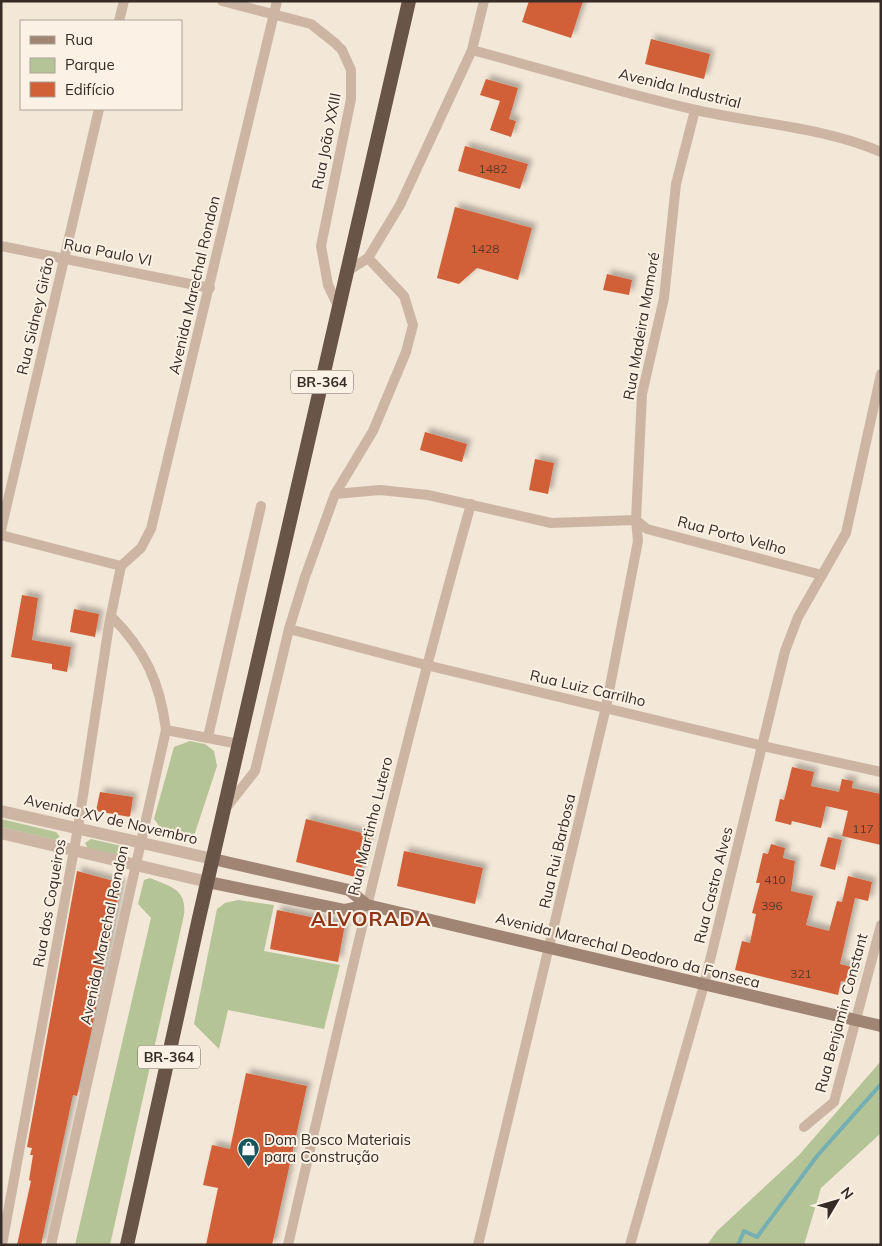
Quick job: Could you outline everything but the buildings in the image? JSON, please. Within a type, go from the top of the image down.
[{"type":"highway","name":"BR-364","points":[[127,1245],[239,744],[409,1]]},
{"type":"main road","name":"Avenida Marechal Deodoro da Fonseca","points":[[213,859],[349,890],[367,905]]},
{"type":"main road","name":"Avenida Marechal Deodoro da Fonseca","points":[[208,882],[344,910],[367,905],[856,1022],[881,1026]]},
{"type":"street","points":[[119,20],[124,1]]},
{"type":"street","name":"Rua João XXIII","points":[[222,1],[301,21],[320,30],[342,50],[351,70],[350,100],[321,246],[328,285],[338,308]]},
{"type":"street","name":"Avenida Marechal Rondon","points":[[121,566],[141,548],[151,529],[277,1]]},
{"type":"street","points":[[346,272],[368,258],[400,205],[472,50],[484,1]]},
{"type":"street","name":"Avenida Industrial","points":[[472,50],[695,110],[817,133],[864,144],[881,152]]},
{"type":"street","name":"Rua Sidney Girão","points":[[1,530],[99,110]]},
{"type":"street","name":"Rua Madeira Mamoré","points":[[636,520],[642,394],[664,298],[676,184],[695,110]]},
{"type":"street","name":"Rua Paulo VI","points":[[1,246],[210,288]]},
{"type":"street","points":[[224,811],[255,770],[289,629],[305,576],[335,494],[373,431],[406,352],[413,325],[404,296],[368,258]]},
{"type":"street","name":"Rua Castro Alves","points":[[630,1245],[704,985],[785,651],[798,617],[846,533],[881,374]]},
{"type":"street","points":[[335,494],[380,490],[428,495],[551,523],[636,520]]},
{"type":"street","name":"Rua Martinho Lutero","points":[[288,1245],[367,905],[426,665],[471,504]]},
{"type":"street","points":[[208,737],[261,506]]},
{"type":"street","name":"Rua Porto Velho","points":[[636,520],[648,529],[825,571]]},
{"type":"street","name":"Rua Rui Barbosa","points":[[478,1245],[606,707],[638,541],[636,520]]},
{"type":"street","points":[[1,535],[121,566]]},
{"type":"street","name":"Rua dos Coqueiros","points":[[2,1245],[78,828],[111,616],[121,566]]},
{"type":"street","name":"Avenida Marechal Rondon","points":[[52,1245],[134,865],[166,730],[158,687],[145,657],[126,631],[111,616]]},
{"type":"street","name":"Rua Luiz Carrilho","points":[[289,629],[426,665],[762,746],[881,772]]},
{"type":"street","points":[[166,730],[239,744]]},
{"type":"street","name":"Avenida XV de Novembro","points":[[1,811],[213,859]]},
{"type":"street","points":[[1,833],[208,882]]},
{"type":"street","name":"Rua Benjamin Constant","points":[[804,1127],[834,1102],[881,925]]},
{"type":"green space","points":[[190,741],[205,744],[214,751],[217,766],[195,833],[184,842],[168,838],[154,819],[174,747]]},
{"type":"green space","points":[[1,819],[56,832],[60,837],[55,840],[1,827]]},
{"type":"green space","points":[[91,839],[126,847],[129,852],[124,857],[88,849],[85,843]]},
{"type":"green space","points":[[150,878],[171,887],[180,894],[183,900],[184,915],[110,1245],[75,1245],[151,918],[138,904],[144,880]]},
{"type":"green space","points":[[238,900],[274,905],[264,951],[340,965],[324,1029],[228,1010],[219,1049],[194,1024],[217,909],[225,903]]},
{"type":"green space","points":[[881,1061],[881,1133],[821,1188],[804,1245],[707,1245],[717,1231],[799,1155]]},
{"type":"waterway","points":[[738,1245],[744,1231],[757,1237],[817,1156],[881,1084]]},
{"type":"place","name":"Dom Bosco Materiais para Construção","points":[[248,1167]]},
{"type":"district","name":"ALVORADA","points":[[371,918]]}]
